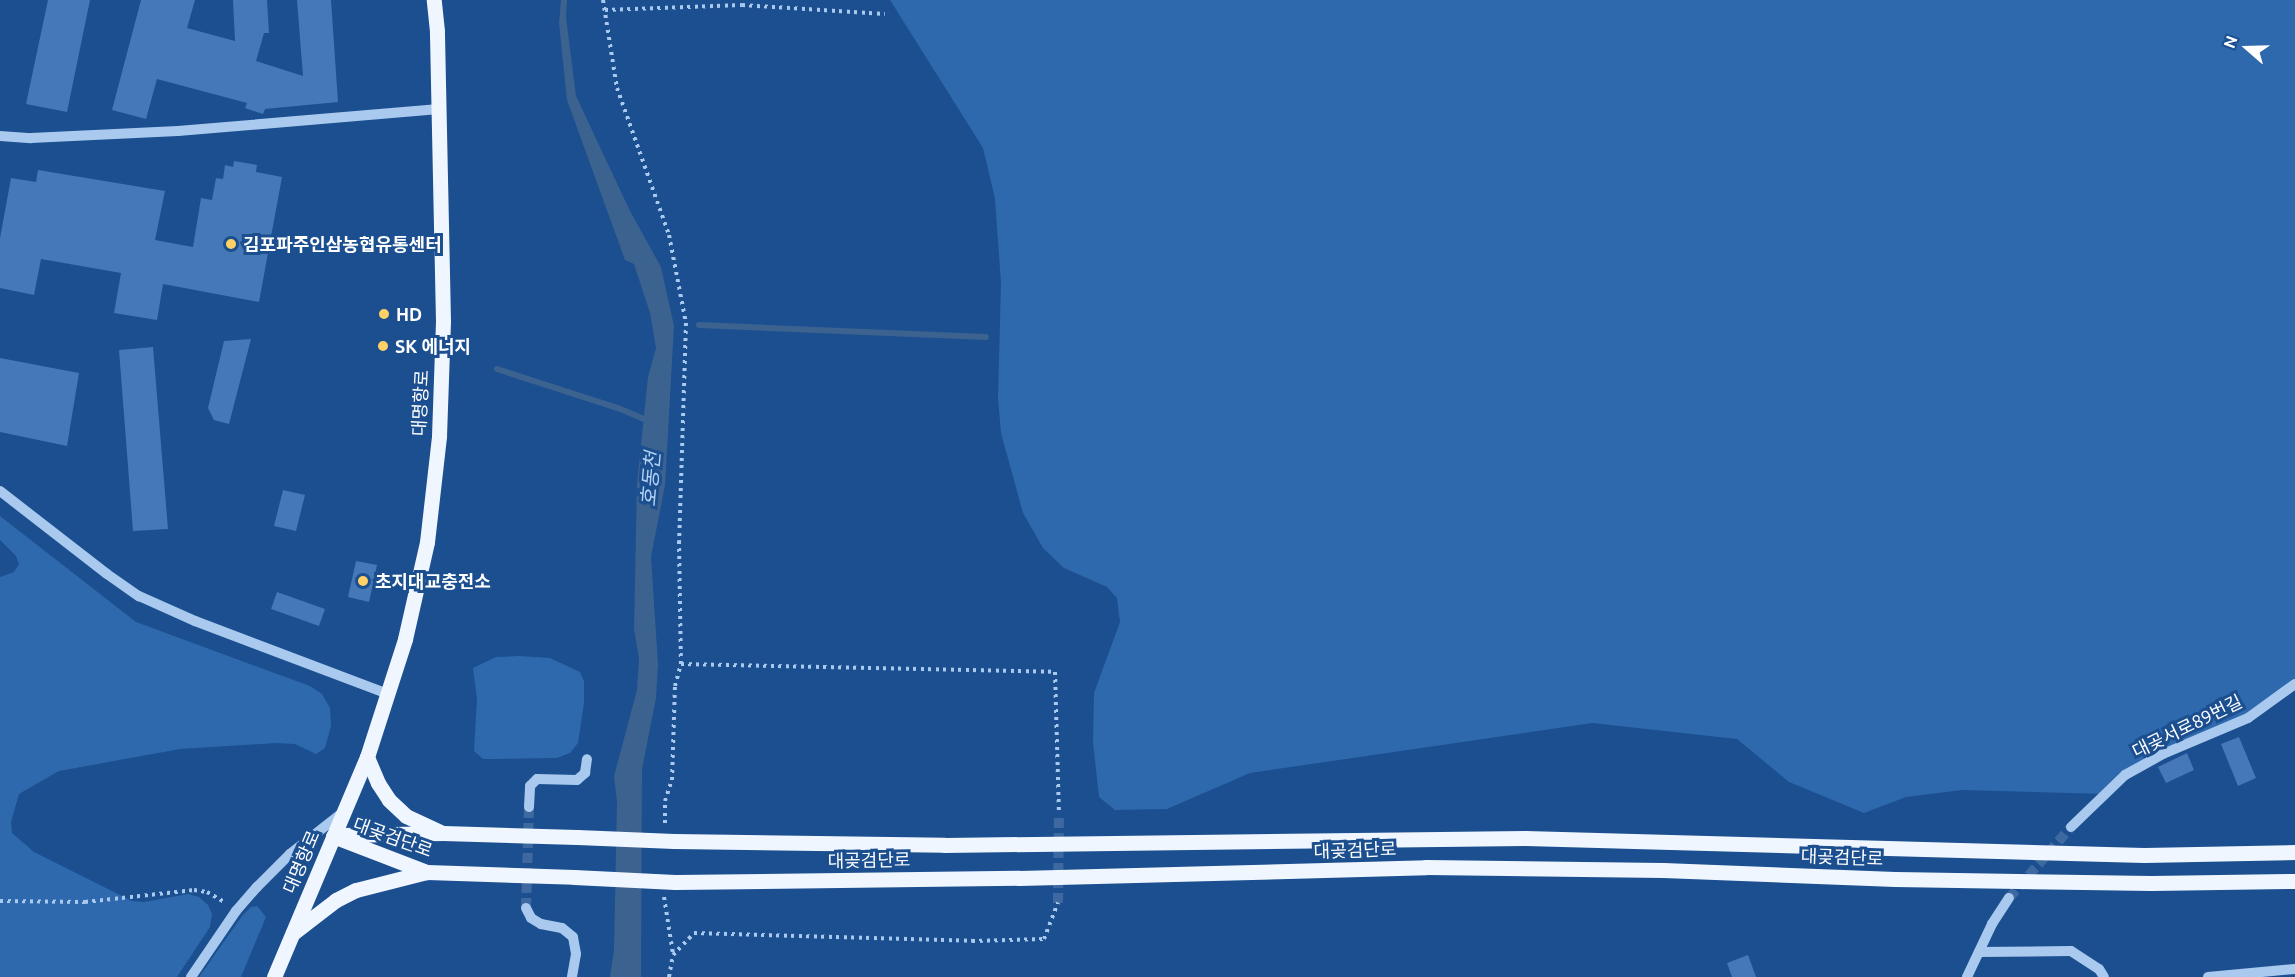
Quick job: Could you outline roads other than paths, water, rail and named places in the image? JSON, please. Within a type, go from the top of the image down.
[{"type":"main road","name":"대명항로","points":[[274,977],[367,757],[405,639],[427,542],[439,436],[443,321],[437,31],[434,0]]},
{"type":"main road","points":[[367,757],[378,783],[389,800],[406,816],[443,833]]},
{"type":"main road","name":"대곶검단로","points":[[333,836],[443,833],[944,845],[1525,838],[2133,855],[2295,852]]},
{"type":"main road","name":"대곶검단로","points":[[333,836],[427,872],[574,877],[670,885],[1426,867],[1662,870],[1895,879],[2140,883],[2295,881]]},
{"type":"main road","points":[[291,934],[336,900],[356,890],[427,872]]},
{"type":"street","points":[[0,136],[178,131],[439,108]]},
{"type":"street","points":[[0,490],[139,596],[195,621],[388,694]]},
{"type":"street","name":"대곶서로89번길","points":[[2071,826],[2125,775],[2163,754],[2248,717],[2295,684]]},
{"type":"street","points":[[529,807],[530,786],[537,779],[577,780],[585,773],[587,759]]},
{"type":"street","points":[[191,977],[236,911],[290,854],[342,813]]},
{"type":"street","points":[[1967,977],[2009,898]]},
{"type":"street","points":[[526,908],[531,918],[541,924],[562,928],[573,937],[576,954],[572,977]]},
{"type":"street","points":[[1979,952],[2071,951],[2099,969],[2104,977]]},
{"type":"street","points":[[2208,977],[2295,969]]},
{"type":"water","name":"호동천","points":[[561,0],[567,0],[566,17],[576,96],[630,211],[661,267],[674,326],[665,485],[651,557],[658,664],[656,698],[642,769],[641,977],[610,977],[614,950],[617,801],[614,776],[637,690],[639,658],[634,629],[637,484],[648,377],[656,348],[650,313],[634,264],[625,260],[567,100],[559,23]]},
{"type":"waterway","points":[[699,325],[986,337]]},
{"type":"waterway","points":[[497,369],[618,408],[649,421]]},
{"type":"tunnel","points":[[526,908],[529,807]]},
{"type":"tunnel","points":[[1058,903],[1059,813]]},
{"type":"tunnel","points":[[2009,898],[2071,827]]},
{"type":"place","name":"김포파주인삼농협유통센터","points":[[231,244]]},
{"type":"place","name":"HD","points":[[384,314]]},
{"type":"place","name":"SK 에너지","points":[[383,346]]},
{"type":"place","name":"초지대교충전소","points":[[363,581]]}]
